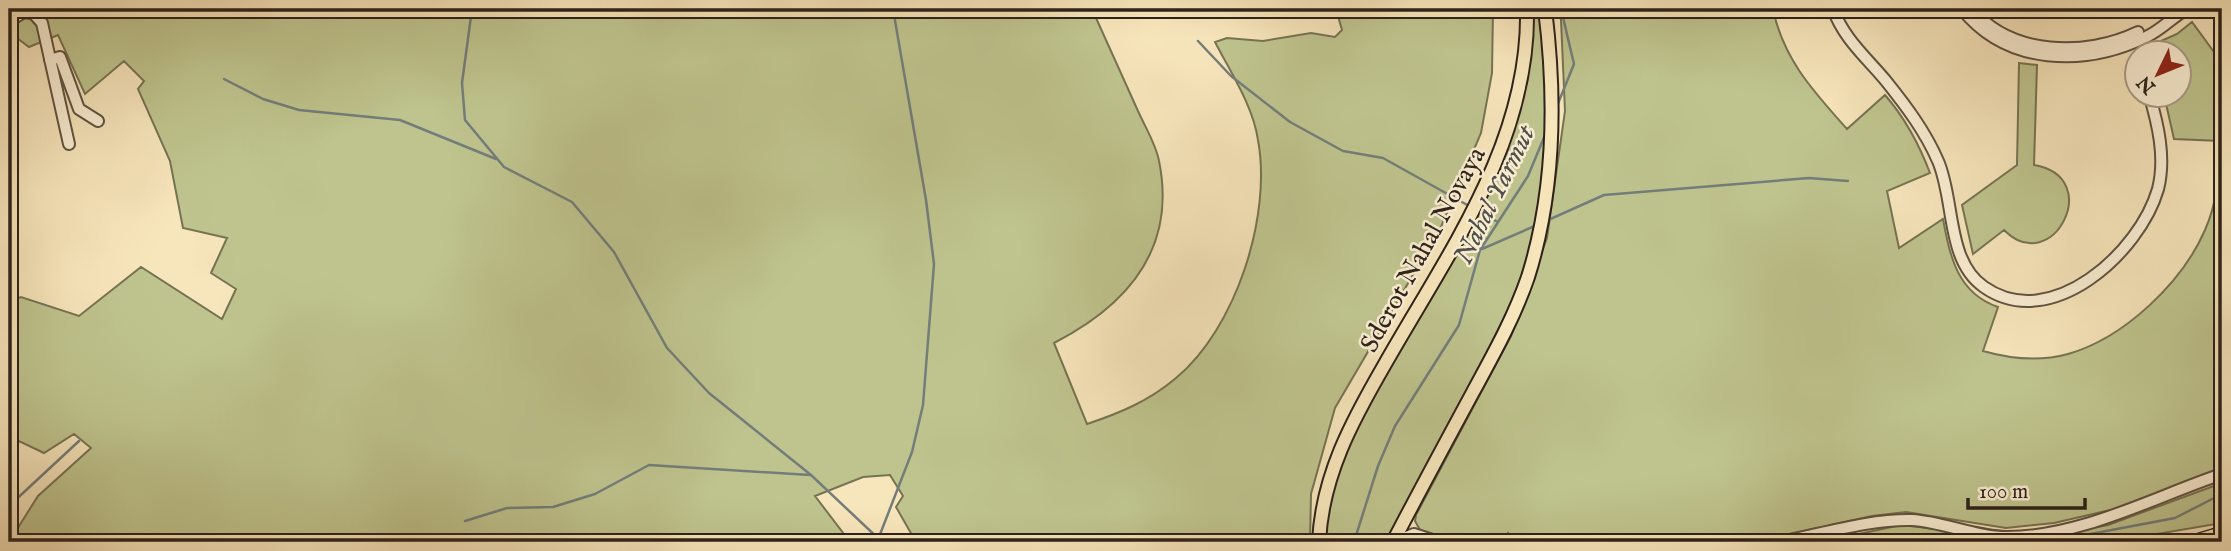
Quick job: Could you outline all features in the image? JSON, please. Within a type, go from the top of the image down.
[{"type":"highway","points":[[2199,542],[2222,535]]},
{"type":"main road","name":"Sderot Nahal Novaya","points":[[1319,542],[1332,472],[1351,422],[1467,221],[1505,142],[1522,72],[1527,9]]},
{"type":"main road","points":[[1394,542],[1515,310],[1539,240],[1552,105],[1545,9]]},
{"type":"street","points":[[1833,9],[1850,42],[1907,107],[1934,153],[1945,180],[1965,266],[1983,287],[2002,297],[2027,302],[2062,294],[2098,271],[2139,228],[2153,201],[2160,174],[2157,121],[2153,108]]},
{"type":"street","points":[[1962,9],[1977,26],[1996,39],[2041,55],[2080,56],[2122,47]]},
{"type":"street","points":[[1972,9],[2003,34],[2043,47],[2122,45]]},
{"type":"street","points":[[2145,38],[2186,9]]},
{"type":"street","points":[[9,22],[24,12],[39,17],[69,144]]},
{"type":"street","points":[[50,60],[60,57],[79,109],[98,121]]},
{"type":"street","points":[[1780,542],[1905,520],[1931,522],[1992,536],[2028,535],[2120,513],[2222,474]]},
{"type":"street","points":[[1409,511],[1410,523],[1419,535]]},
{"type":"street","points":[[1394,542],[1406,535],[1419,535],[1438,542]]},
{"type":"green space","points":[[9,9],[1092,9],[1155,148],[1163,193],[1161,221],[1153,247],[1141,271],[1104,311],[1054,343],[1087,424],[1134,406],[1176,378],[1197,357],[1216,330],[1245,269],[1260,202],[1258,140],[1246,102],[1215,42],[1227,38],[1263,41],[1311,33],[1335,37],[1342,30],[1336,9],[1493,9],[1492,73],[1481,133],[1441,227],[1335,408],[1311,494],[1310,542],[916,542],[896,507],[903,496],[890,475],[863,477],[815,496],[850,542],[9,542],[38,496],[91,448],[74,434],[44,453],[19,441],[9,463],[9,302],[21,297],[79,316],[141,267],[222,319],[236,289],[211,273],[227,238],[183,228],[170,161],[138,89],[144,81],[124,61],[85,94],[58,35],[29,47],[9,32]]},
{"type":"green space","points":[[1532,9],[1540,9],[1545,86],[1544,163],[1533,239],[1518,286],[1487,353],[1388,542],[1322,542],[1343,449],[1497,172],[1516,111]]},
{"type":"green space","points":[[1558,9],[1773,9],[1784,44],[1801,74],[1847,129],[1885,95],[1899,113],[1930,173],[1887,191],[1899,248],[1943,219],[1953,259],[1964,283],[1984,301],[1998,307],[1983,351],[2025,358],[2068,354],[2089,346],[2130,322],[2149,306],[2182,269],[2205,230],[2215,197],[2221,141],[2174,139],[2167,108],[2192,108],[2192,38],[2168,38],[2192,22],[2222,63],[2222,468],[2119,508],[2054,523],[2006,528],[1906,512],[1872,516],[1755,542],[1515,542],[1508,533],[1503,542],[1460,542],[1420,530],[1415,521],[1416,515],[1511,336],[1547,238],[1565,111],[1561,20]]},
{"type":"green space","points":[[2019,63],[2037,65],[2034,165],[2055,173],[2066,187],[2069,204],[2064,220],[2054,234],[2039,242],[2022,242],[2004,230],[1973,254],[1962,205],[2017,165]]},
{"type":"green space","points":[[2222,483],[2222,523],[2110,542],[2021,542],[2108,525]]},
{"type":"green space","points":[[1901,525],[1936,529],[1988,542],[1821,542]]},
{"type":"waterway","points":[[472,9],[462,83],[465,120],[504,167],[572,202],[614,252],[667,348],[709,393],[811,475],[882,542]]},
{"type":"waterway","points":[[879,537],[912,452],[923,405],[934,264],[926,200],[893,9]]},
{"type":"waterway","name":"Nahal Yarmut","points":[[1557,106],[1574,64],[1561,9]]},
{"type":"waterway","points":[[1198,41],[1231,76],[1290,122],[1343,151],[1383,158],[1469,206]]},
{"type":"waterway","points":[[224,79],[263,99],[299,110],[400,120],[496,159]]},
{"type":"waterway","name":"Nahal Yarmut","points":[[1354,542],[1378,466],[1395,426],[1459,325],[1480,250],[1528,176],[1545,135]]},
{"type":"waterway","points":[[1546,221],[1604,195],[1809,178],[1848,181]]},
{"type":"waterway","points":[[1478,211],[1498,222]]},
{"type":"waterway","points":[[1482,249],[1537,225]]},
{"type":"waterway","points":[[9,506],[79,441]]},
{"type":"waterway","points":[[465,521],[507,508],[553,507],[595,494],[649,465],[810,475]]},
{"type":"waterway","points":[[2048,542],[2175,518],[2222,494]]}]
